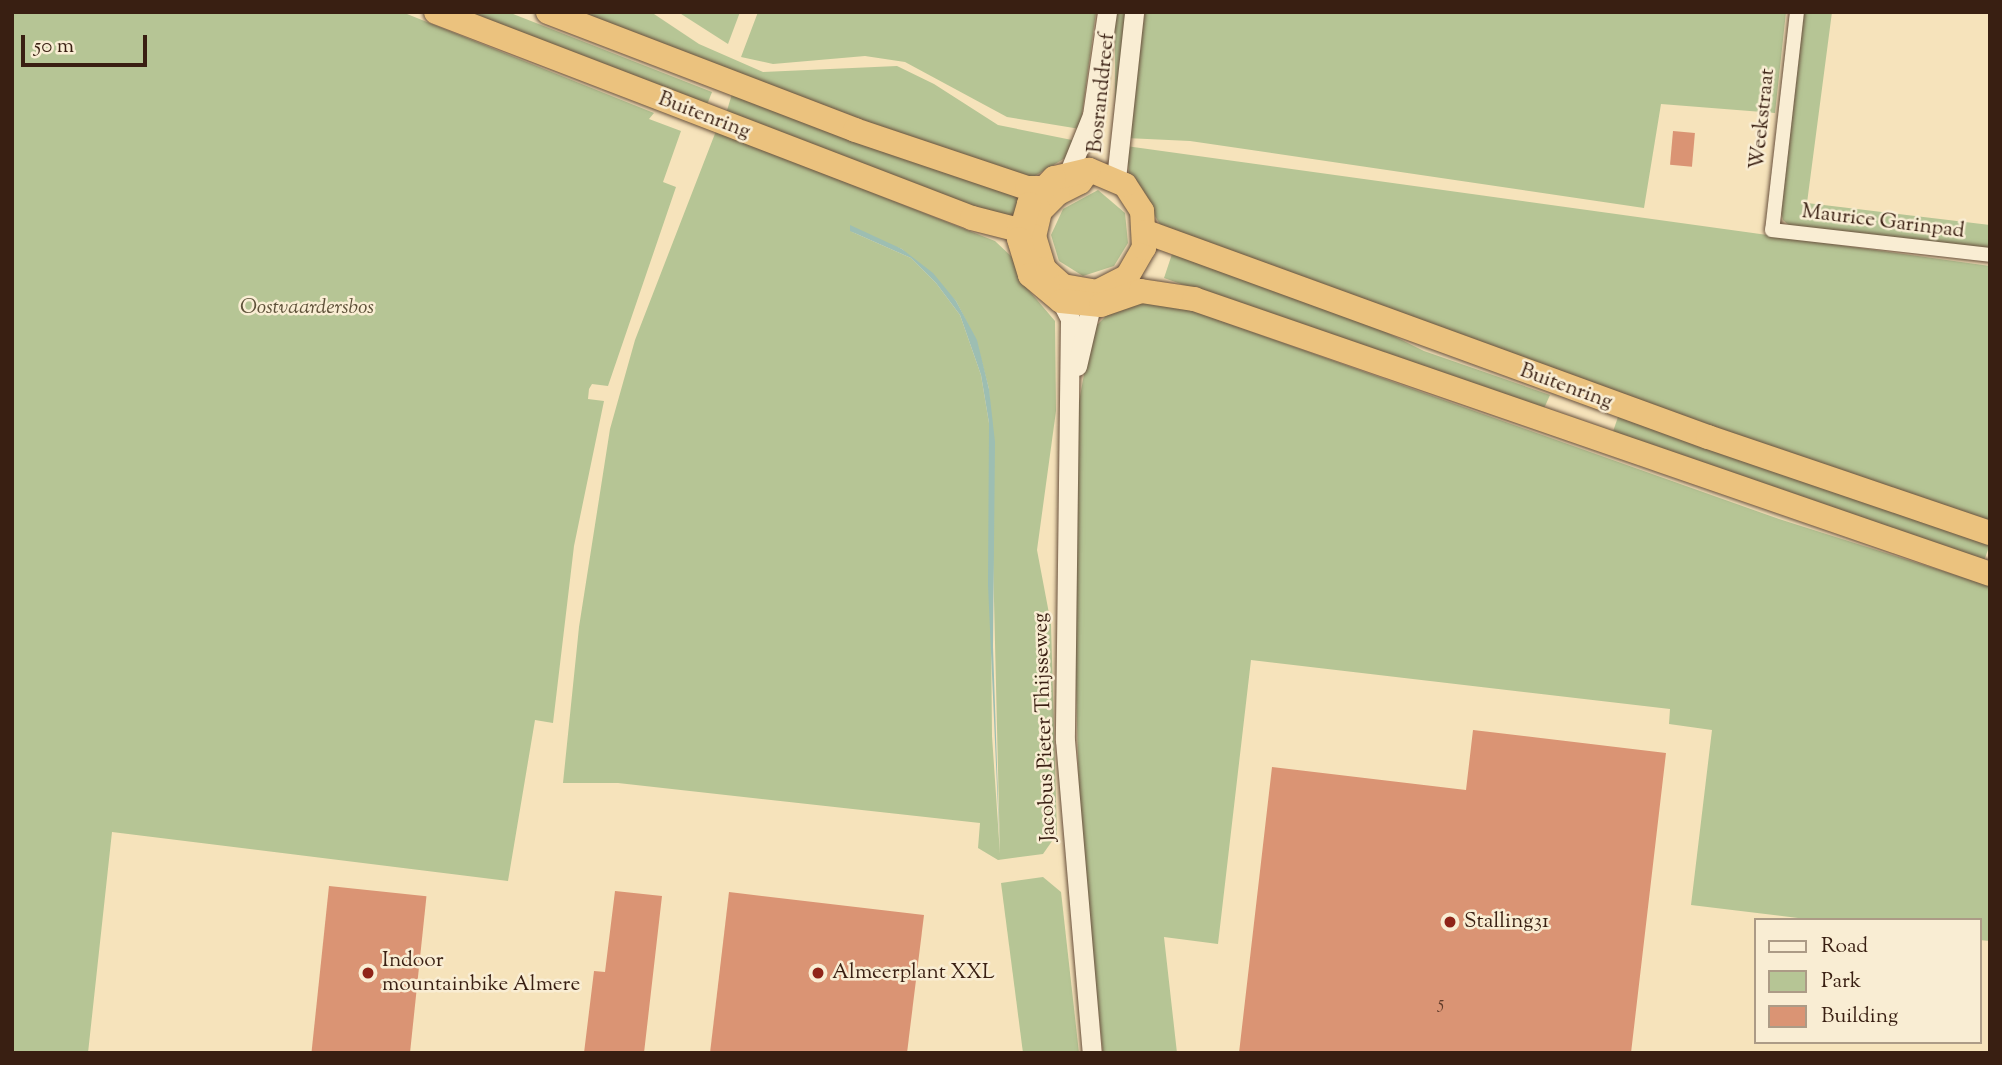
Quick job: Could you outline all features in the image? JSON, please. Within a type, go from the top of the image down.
[{"type":"highway","name":"Buitenring","points":[[436,12],[1025,240]]},
{"type":"highway","name":"Buitenring","points":[[548,12],[855,130],[1027,188],[1041,188]]},
{"type":"highway","points":[[1025,240],[1035,227],[1044,204],[1080,182],[1079,171]]},
{"type":"highway","points":[[1079,171],[1116,179],[1138,202],[1146,232],[1141,256],[1127,285],[1094,299],[1061,300],[1036,283],[1025,240],[1029,204],[1041,188],[1079,171]]},
{"type":"highway","name":"Buitenring","points":[[1146,232],[1669,424],[1990,533]]},
{"type":"highway","points":[[1025,240],[1055,281],[1094,299]]},
{"type":"highway","name":"Buitenring","points":[[1127,285],[1183,296],[1990,574]]},
{"type":"street","name":"Bosranddreef","points":[[1079,171],[1094,138],[1092,115],[1107,12]]},
{"type":"street","name":"Bosranddreef","points":[[1116,179],[1134,12]]},
{"type":"street","name":"Weekstraat","points":[[1772,230],[1797,12]]},
{"type":"street","name":"Maurice Garinpad","points":[[1772,230],[1990,255]]},
{"type":"street","name":"Jacobus Pieter Thijsseweg","points":[[1067,398],[1094,299]]},
{"type":"street","name":"Jacobus Pieter Thijsseweg","points":[[1061,300],[1070,319],[1065,740],[1092,1053]]},
{"type":"green space","name":"Oostvaardersbos","points":[[12,12],[402,12],[654,113],[649,119],[681,131],[663,182],[676,187],[608,386],[592,384],[589,389],[588,399],[604,401],[574,546],[553,723],[535,720],[508,881],[112,832],[88,1053],[12,1053]]},
{"type":"green space","points":[[456,12],[508,12],[712,92],[705,110]]},
{"type":"green space","points":[[574,12],[651,12],[699,44],[763,72],[897,66],[934,84],[998,125],[1077,141],[1072,154],[1033,177],[1002,172]]},
{"type":"green space","points":[[678,12],[740,12],[728,44]]},
{"type":"green space","points":[[758,12],[1096,12],[1080,129],[1007,117],[905,62],[865,56],[773,64],[741,57]]},
{"type":"green space","points":[[1115,12],[1127,12],[1127,136],[1115,136]]},
{"type":"green space","points":[[1145,12],[1786,12],[1775,113],[1661,104],[1644,208],[1190,141],[1126,138]]},
{"type":"green space","points":[[1801,12],[1832,12],[1807,203],[1990,225],[1990,253],[1791,227],[1783,220],[1780,208]]},
{"type":"green space","points":[[732,94],[1019,194],[1022,201],[1011,223],[725,117]]},
{"type":"green space","points":[[716,131],[995,241],[1013,258],[1026,287],[1055,321],[1056,411],[1037,550],[1051,624],[1057,834],[1043,854],[998,860],[978,848],[980,823],[618,783],[563,783],[579,627],[610,429],[635,340]],"holes":[[[850,231],[902,249],[956,301],[976,340],[989,389],[1000,854],[992,736],[989,423],[981,375],[960,315],[936,283],[911,258]]]},
{"type":"green space","points":[[1126,146],[1990,266],[1990,521],[1787,454],[1161,226],[1129,173]]},
{"type":"green space","points":[[1098,190],[1125,213],[1128,243],[1114,266],[1083,276],[1059,261],[1051,235],[1063,209]]},
{"type":"green space","points":[[1173,251],[1337,308],[1424,351],[1550,395],[1542,413],[1164,278]]},
{"type":"green space","points":[[1142,301],[1179,306],[1779,519],[1990,586],[1990,941],[1981,940],[1981,918],[1798,918],[1691,905],[1712,730],[1669,724],[1670,709],[1251,660],[1218,944],[1164,937],[1177,1053],[1103,1053],[1080,839],[1072,530],[1079,402],[1092,330],[1111,311]]},
{"type":"green space","points":[[1618,417],[1990,545],[1982,566],[1611,438]]},
{"type":"green space","points":[[1043,877],[1061,892],[1079,1053],[1023,1053],[1001,883]]},
{"type":"water","points":[[850,225],[902,249],[933,273],[956,301],[977,340],[989,389],[995,442],[993,647],[1000,854],[988,585],[989,423],[981,375],[960,315],[936,283],[911,258],[850,231]]},
{"type":"building","points":[[1673,131],[1695,133],[1692,167],[1670,165]]},
{"type":"building","name":"Stalling31","points":[[1473,730],[1666,753],[1631,1053],[1239,1053],[1272,767],[1466,790]]},
{"type":"building","name":"Indoor mountainbike Almere","points":[[329,886],[426,896],[410,1053],[311,1053]]},
{"type":"building","points":[[615,891],[662,896],[644,1053],[584,1053],[594,971],[605,972]]},
{"type":"building","name":"Almeerplant XXL","points":[[729,892],[924,915],[907,1053],[710,1053]]},
{"type":"place","name":"Stalling31","points":[[1450,922]]},
{"type":"place","name":"Indoor mountainbike Almere","points":[[368,973]]},
{"type":"place","name":"Almeerplant XXL","points":[[818,973]]}]
